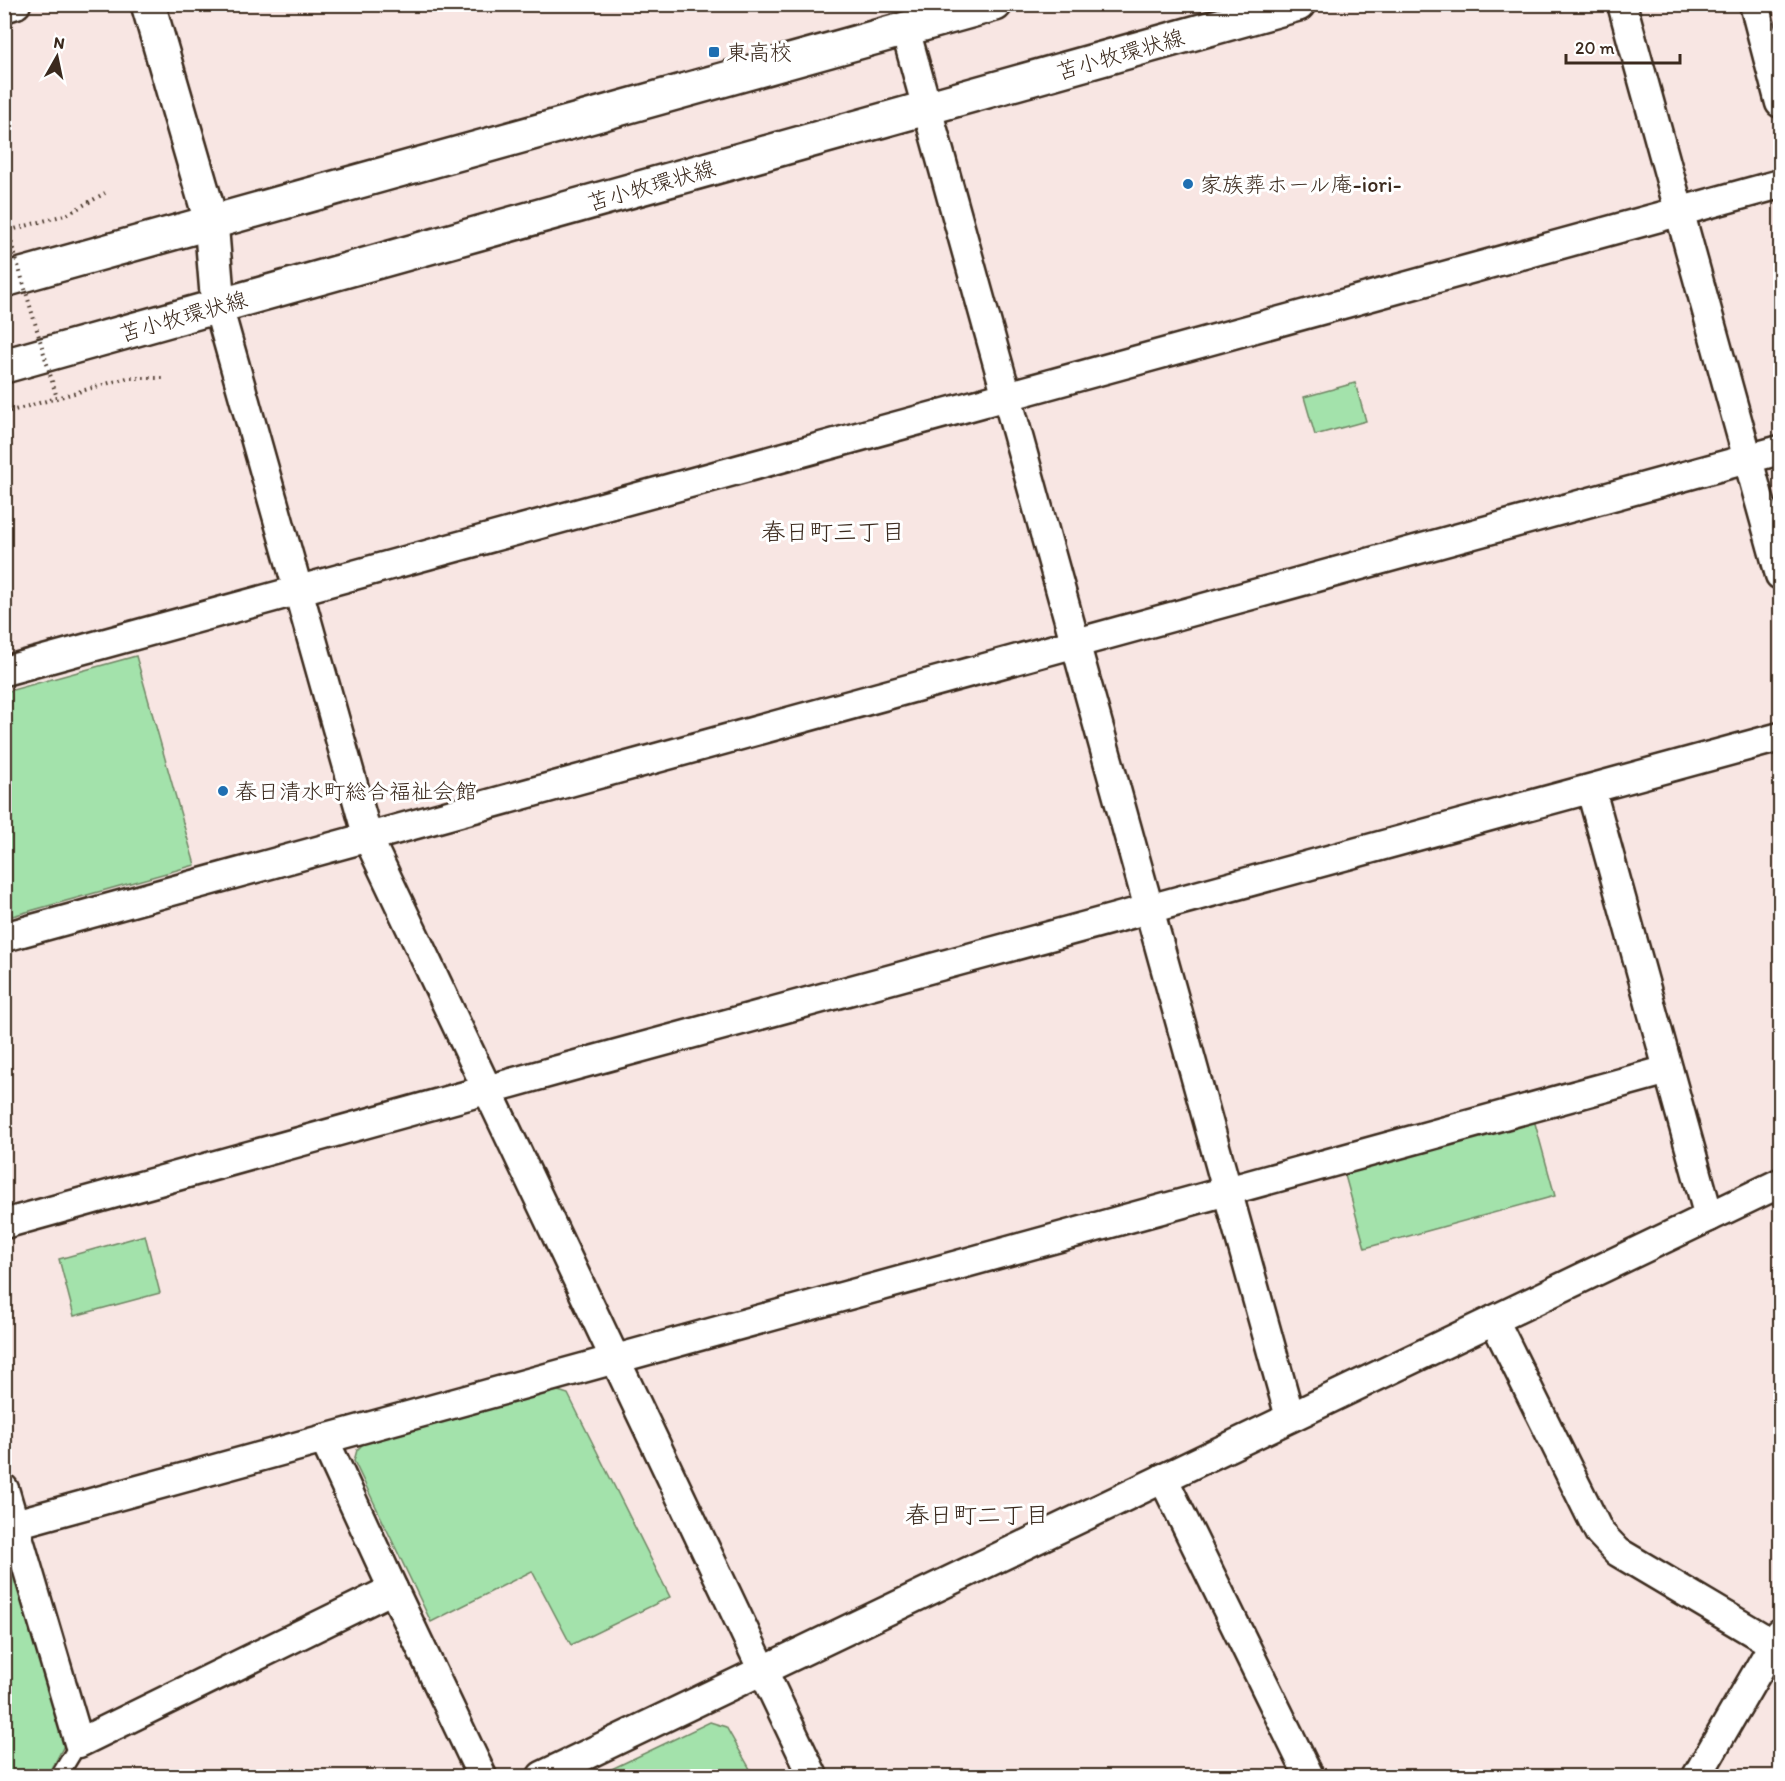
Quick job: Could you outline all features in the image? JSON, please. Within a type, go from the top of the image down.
[{"type":"main road","points":[[148,4],[211,221],[218,306]]},
{"type":"main road","points":[[4,280],[995,4]]},
{"type":"main road","name":"苫小牧環状線","points":[[4,366],[1298,4]]},
{"type":"street","points":[[4,8],[16,4]]},
{"type":"street","points":[[1622,4],[1780,574]]},
{"type":"street","points":[[1754,4],[1780,103]]},
{"type":"street","points":[[905,29],[1290,1417]]},
{"type":"street","points":[[4,671],[1780,184]]},
{"type":"street","points":[[218,306],[368,838],[813,1776]]},
{"type":"street","points":[[4,937],[1780,450]]},
{"type":"street","points":[[4,1224],[1780,737]]},
{"type":"street","points":[[1591,790],[1709,1217]]},
{"type":"street","points":[[9,1525],[1668,1070]]},
{"type":"street","points":[[542,1776],[582,1766],[763,1670],[1780,1183]]},
{"type":"street","points":[[1494,1320],[1599,1532],[1618,1552],[1778,1642],[1696,1776]]},
{"type":"street","points":[[324,1439],[482,1776]]},
{"type":"street","points":[[1163,1478],[1309,1776]]},
{"type":"street","points":[[4,1489],[9,1525],[79,1743],[393,1589]]},
{"type":"lane","points":[[59,1776],[79,1743]]},
{"type":"path","points":[[57,398],[6,232],[68,214],[105,193]]},
{"type":"path","points":[[4,413],[127,378],[165,378]]},
{"type":"green space","points":[[1355,383],[1366,421],[1315,435],[1304,397]]},
{"type":"green space","points":[[136,656],[195,865],[12,916],[4,890],[5,692]]},
{"type":"green space","points":[[1533,1116],[1555,1196],[1365,1248],[1343,1168]]},
{"type":"green space","points":[[145,1235],[160,1293],[74,1316],[59,1259]]},
{"type":"green space","points":[[552,1389],[568,1394],[670,1597],[571,1645],[532,1571],[431,1622],[354,1461],[357,1450],[364,1443]]},
{"type":"green space","points":[[4,1540],[68,1738],[48,1776],[5,1776]]},
{"type":"green space","points":[[710,1722],[726,1727],[754,1776],[597,1776]]},
{"type":"place","name":"東高校","points":[[714,52]]},
{"type":"place","name":"家族葬ホール庵-iori-","points":[[1188,184]]},
{"type":"place","name":"春日清水町総合福祉会館","points":[[223,791]]},
{"type":"district","name":"春日町三丁目","points":[[833,532]]},
{"type":"district","name":"春日町二丁目","points":[[977,1515]]}]
